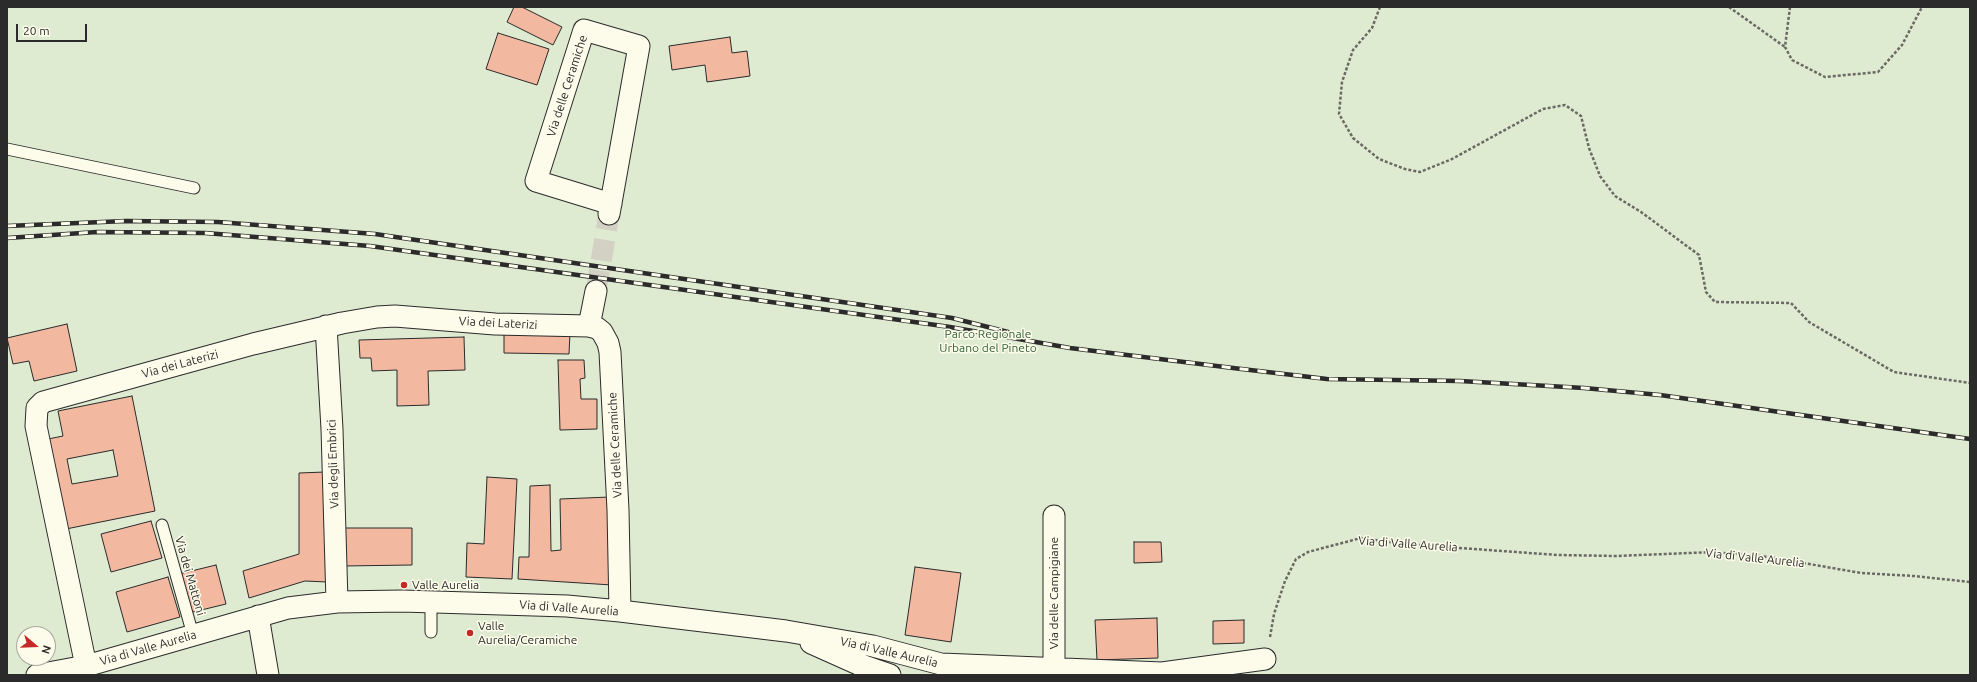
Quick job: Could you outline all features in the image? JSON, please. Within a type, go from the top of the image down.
[{"type":"street","name":"Via delle Ceramiche","points":[[584,30],[639,46],[610,209],[536,181],[584,30]]},
{"type":"street","points":[[588,326],[596,291]]},
{"type":"street","name":"Via dei Laterizi","points":[[86,666],[36,426],[37,408],[43,402],[245,346],[357,320],[395,316],[494,324],[588,326]]},
{"type":"street","name":"Via degli Embrici","points":[[326,326],[332,429],[337,602]]},
{"type":"street","name":"Via delle Ceramiche","points":[[588,326],[597,328],[602,332],[608,343],[610,352],[618,510],[620,611]]},
{"type":"street","name":"Via delle Campigiane","points":[[1054,516],[1054,670]]},
{"type":"street","name":"Via di Valle Aurelia","points":[[37,675],[86,666],[193,634],[299,606],[337,602],[431,601],[567,606],[620,611],[786,631],[873,646],[934,663],[1054,670],[1162,673],[1265,659]]},
{"type":"street","points":[[258,616],[268,675]]},
{"type":"street","points":[[786,631],[858,664],[890,675]]},
{"type":"lane","points":[[7,149],[194,188]]},
{"type":"lane","name":"Via dei Mattoni","points":[[162,525],[193,634]]},
{"type":"lane","points":[[431,601],[431,632]]},
{"type":"path","points":[[1380,7],[1372,28],[1353,50],[1342,82],[1339,114],[1353,138],[1379,159],[1405,169],[1420,172],[1466,152],[1543,109],[1565,105],[1581,116],[1589,148],[1600,176],[1615,196],[1641,212],[1699,255],[1706,292],[1715,302],[1791,303],[1809,322],[1894,372],[1970,383]]},
{"type":"path","points":[[1729,7],[1786,47],[1792,60],[1826,76],[1878,72],[1902,45],[1922,7]]},
{"type":"path","points":[[1786,47],[1790,7]]},
{"type":"path","name":"Via di Valle Aurelia","points":[[1265,659],[1274,614],[1285,581],[1296,559],[1308,552],[1361,538],[1412,544],[1558,555],[1616,556],[1714,552],[1769,557],[1861,572],[1970,582]]},
{"type":"green space","name":"Parco Regionale Urbano del Pineto","points":[[7,7],[1970,7],[1970,675],[7,675]]},
{"type":"building","points":[[514,7],[522,7],[562,27],[553,45],[507,22]]},
{"type":"building","points":[[498,33],[549,49],[537,85],[486,69]]},
{"type":"building","points":[[730,37],[732,53],[747,51],[750,76],[707,82],[705,65],[672,70],[669,46]]},
{"type":"building","points":[[67,324],[77,371],[34,381],[29,361],[13,364],[7,338]]},
{"type":"building","points":[[504,332],[570,333],[569,354],[504,353]]},
{"type":"building","points":[[464,337],[465,370],[428,371],[429,405],[397,406],[397,370],[372,371],[371,358],[360,358],[359,340]]},
{"type":"building","points":[[558,360],[584,360],[585,378],[580,379],[581,399],[597,399],[597,429],[560,430]]},
{"type":"building","points":[[132,396],[155,511],[66,529],[48,439],[63,436],[58,411]],"holes":[[[113,450],[118,476],[72,484],[67,459]]]},
{"type":"building","points":[[325,472],[327,582],[305,581],[249,598],[243,571],[299,554],[299,473]]},
{"type":"building","points":[[487,477],[517,479],[512,579],[466,577],[467,543],[484,544]]},
{"type":"building","points":[[550,485],[551,551],[561,550],[560,499],[610,497],[612,585],[518,579],[519,557],[529,557],[530,486]]},
{"type":"building","points":[[151,521],[162,558],[111,572],[101,534]]},
{"type":"building","points":[[343,528],[412,528],[412,565],[343,566]]},
{"type":"building","points":[[1134,542],[1161,542],[1162,562],[1134,563]]},
{"type":"building","points":[[216,565],[226,604],[189,613],[179,574]]},
{"type":"building","points":[[915,567],[961,573],[951,642],[905,635]]},
{"type":"building","points":[[168,577],[180,617],[127,632],[116,592]]},
{"type":"building","points":[[1157,618],[1158,658],[1097,660],[1095,620]]},
{"type":"building","points":[[1244,620],[1244,643],[1213,644],[1213,621]]},
{"type":"tunnel","points":[[596,291],[609,214]]},
{"type":"railway","points":[[7,226],[126,221],[218,222],[375,234],[952,318],[1008,332]]},
{"type":"railway","points":[[7,238],[97,232],[205,233],[370,246],[950,327],[1070,348],[1233,368],[1327,379],[1460,381],[1584,388],[1660,395],[1970,439]]},
{"type":"place","name":"Valle Aurelia","points":[[404,585]]},
{"type":"place","name":"Valle Aurelia/Ceramiche","points":[[470,633]]}]
